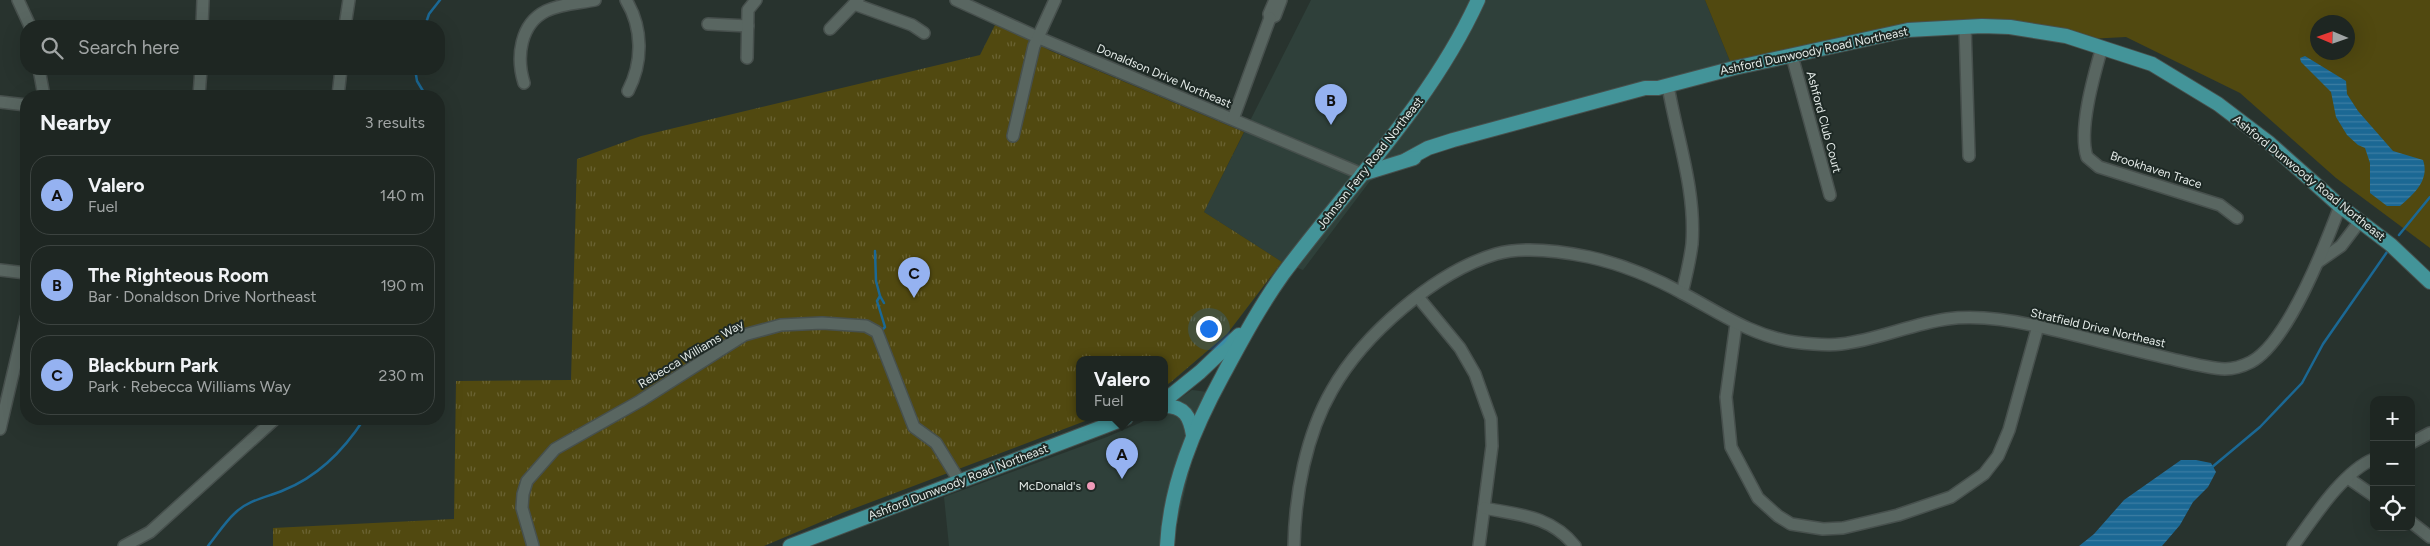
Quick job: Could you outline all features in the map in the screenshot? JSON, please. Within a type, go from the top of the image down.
[{"type":"main road","name":"Johnson Ferry Road Northeast","points":[[1252,320],[1284,274],[1427,89],[1450,54],[1478,0]]},
{"type":"main road","name":"Ashford Dunwoody Road Northeast","points":[[1362,174],[1544,122],[1647,97],[1663,87],[1734,68],[1873,36],[1908,30],[1965,26],[2010,27],[2037,30],[2102,47],[2152,64],[2218,104],[2268,142],[2340,206],[2390,245],[2430,282]]},
{"type":"main road","points":[[1168,397],[1228,347],[1252,320]]},
{"type":"main road","points":[[1167,546],[1172,506],[1193,435],[1205,408],[1252,320]]},
{"type":"main road","points":[[1200,372],[1207,393],[1205,408]]},
{"type":"main road","points":[[1168,406],[1181,408],[1188,416],[1193,435]]},
{"type":"main road","name":"Ashford Dunwoody Road Northeast","points":[[790,546],[1118,421]]},
{"type":"street","points":[[18,0],[27,20]]},
{"type":"street","points":[[202,20],[203,0]]},
{"type":"street","points":[[345,20],[349,0]]},
{"type":"street","points":[[524,82],[519,63],[520,47],[526,30],[546,11],[595,0]]},
{"type":"street","points":[[626,0],[636,16],[639,32],[635,77],[628,91]]},
{"type":"street","points":[[746,58],[748,10],[756,0]]},
{"type":"street","name":"Donaldson Drive Northeast","points":[[956,0],[1037,37],[1362,174]]},
{"type":"street","points":[[1014,136],[1037,37],[1055,0]]},
{"type":"street","points":[[830,29],[856,2],[912,25],[924,33]]},
{"type":"street","points":[[1233,119],[1270,18],[1277,4]]},
{"type":"street","points":[[708,24],[748,26]]},
{"type":"street","points":[[1965,26],[1969,156]]},
{"type":"street","name":"Brookhaven Trace","points":[[2102,47],[2091,84],[2084,141],[2084,159],[2099,166],[2220,205],[2237,218]]},
{"type":"street","name":"Ashford Club Court","points":[[1792,56],[1830,195]]},
{"type":"street","points":[[40,75],[43,90]]},
{"type":"street","points":[[199,90],[200,75]]},
{"type":"street","points":[[339,90],[340,75]]},
{"type":"street","points":[[1663,87],[1685,160],[1690,208],[1692,243],[1682,293]]},
{"type":"street","points":[[0,102],[20,104]]},
{"type":"street","name":"Stratfield Drive Northeast","points":[[1294,546],[1294,525],[1304,467],[1316,425],[1332,389],[1371,340],[1418,296],[1445,277],[1470,264],[1498,254],[1522,250],[1557,251],[1591,257],[1621,266],[1682,293],[1736,324],[1765,336],[1816,345],[1841,344],[1944,320],[1972,317],[2038,326],[2196,364],[2225,368],[2242,366],[2255,360],[2272,346],[2318,262],[2340,206]]},
{"type":"street","name":"Stratfield Drive Northeast","points":[[2318,262],[2341,246],[2360,221]]},
{"type":"street","points":[[0,270],[20,272]]},
{"type":"street","points":[[1418,296],[1460,348],[1484,396],[1491,419],[1492,446],[1479,546]]},
{"type":"street","name":"Rebecca Williams Way","points":[[533,546],[522,508],[526,481],[556,449],[640,400],[744,335],[781,326],[822,323],[866,326],[877,332],[914,427],[936,443],[960,482]]},
{"type":"street","points":[[1736,324],[1726,397],[1731,447],[1758,498],[1778,516],[1791,524],[1823,529],[1843,528],[1898,515],[1951,498],[1984,474],[1998,456],[2009,430],[2038,326]]},
{"type":"street","points":[[0,429],[20,344]]},
{"type":"street","points":[[124,546],[150,532],[268,425]]},
{"type":"street","points":[[2415,441],[2430,433]]},
{"type":"street","points":[[2293,546],[2318,512],[2348,478],[2370,460]]},
{"type":"street","points":[[2348,478],[2370,493]]},
{"type":"street","points":[[1484,508],[1546,522],[1561,530],[1575,546]]},
{"type":"street","points":[[2415,525],[2430,536]]},
{"type":"shaded area","points":[[1311,0],[1705,0],[1732,66],[1456,141],[1370,181],[1303,270],[1282,262],[1204,212]]},
{"type":"shaded area","points":[[1192,390],[1215,393],[1199,430],[1172,546],[949,546],[944,497],[1107,437],[1144,421],[1168,421],[1168,407]]},
{"type":"green space","points":[[1705,0],[2430,0],[2430,248],[2336,178],[2240,93],[2126,37],[2088,39],[1981,24],[1732,66]]},
{"type":"green space","points":[[996,23],[1051,51],[1244,132],[1204,212],[1282,262],[1227,334],[1171,382],[1168,384],[1168,356],[1076,356],[1076,421],[1085,421],[842,513],[764,546],[273,546],[273,528],[454,519],[456,381],[571,380],[577,159],[641,136],[980,55]]},
{"type":"water","points":[[2305,56],[2346,81],[2347,94],[2358,111],[2393,151],[2423,160],[2424,174],[2419,186],[2400,206],[2387,206],[2370,193],[2370,163],[2365,148],[2358,145],[2347,135],[2336,117],[2331,92],[2301,62],[2300,58]]},
{"type":"water","points":[[2181,460],[2211,463],[2216,472],[2208,487],[2193,502],[2180,525],[2162,546],[2079,546],[2094,534],[2124,500]]},
{"type":"waterway","points":[[427,20],[429,14],[440,0]]},
{"type":"waterway","points":[[416,75],[422,90]]},
{"type":"waterway","points":[[2399,235],[2430,197]]},
{"type":"waterway","points":[[875,251],[876,281],[880,296],[877,301],[885,327],[883,329]]},
{"type":"waterway","points":[[2211,468],[2260,427],[2302,383],[2323,344],[2387,252]]},
{"type":"waterway","points":[[880,296],[884,303]]},
{"type":"waterway","points":[[208,546],[228,520],[240,509],[252,502],[297,484],[319,470],[330,461],[360,425]]},
{"type":"place","name":"The Righteous Room","points":[[1331,125]]},
{"type":"place","name":"Blackburn Park","points":[[914,298]]},
{"type":"place","name":"Valero","points":[[1122,479]]},
{"type":"place","name":"McDonald's","points":[[1091,486]]}]
